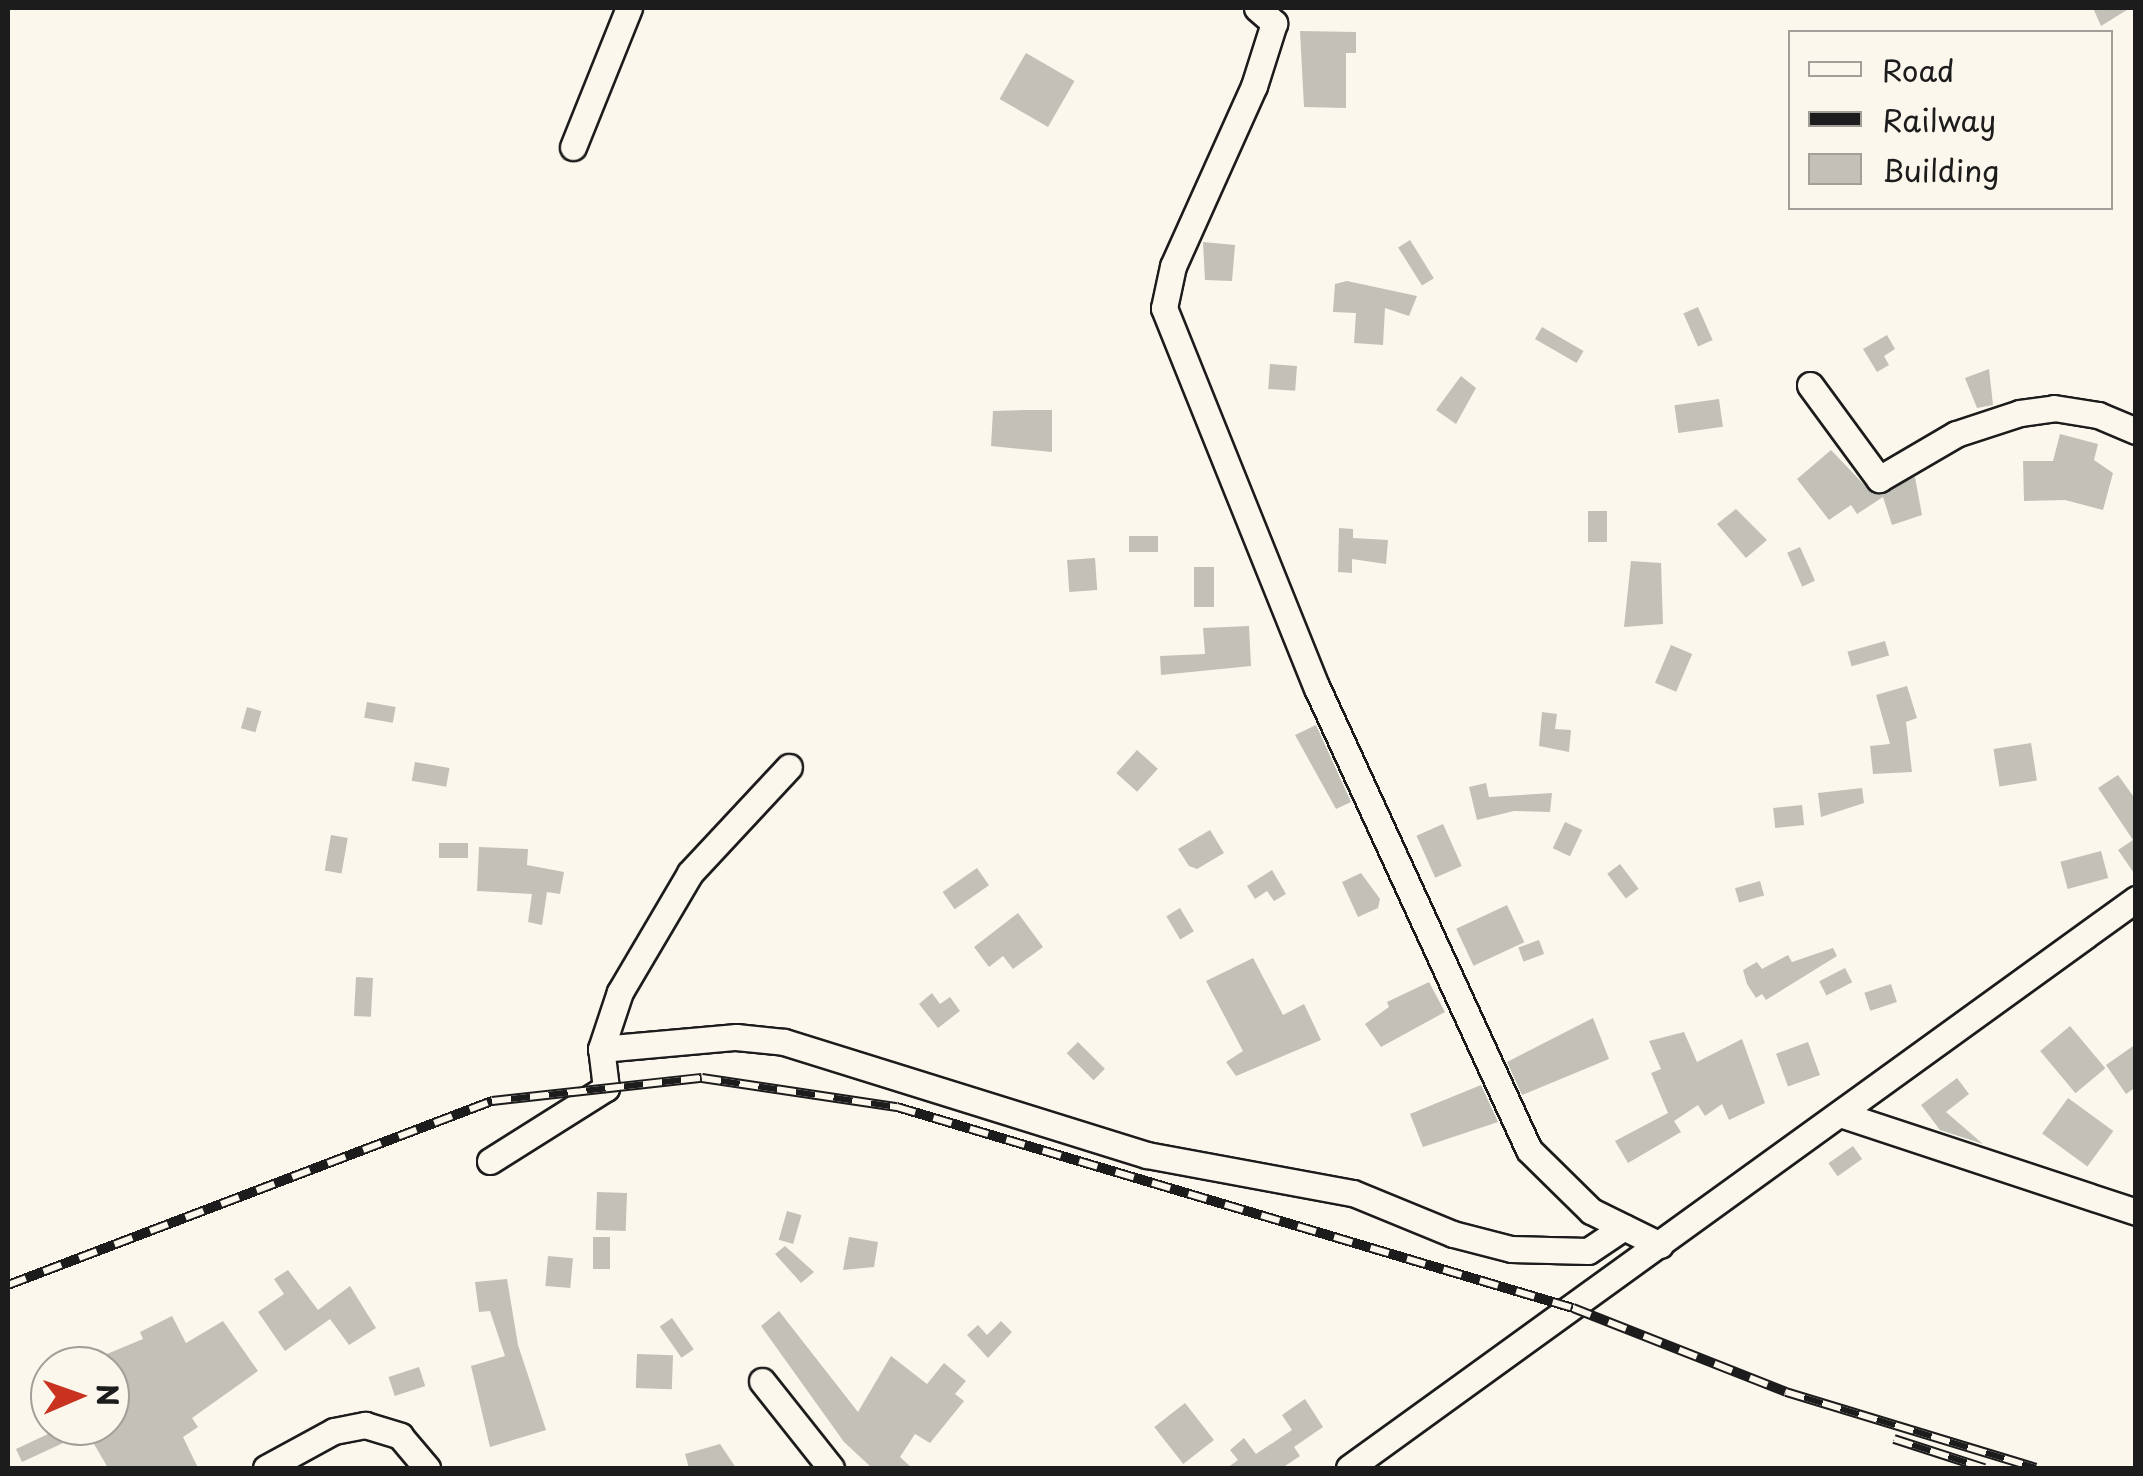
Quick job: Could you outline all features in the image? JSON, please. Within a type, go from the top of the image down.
[{"type":"street","points":[[573,147],[629,8]]},
{"type":"street","points":[[1257,8],[1274,23],[1254,86],[1172,266],[1164,308],[1317,688],[1529,1150],[1590,1211],[1660,1244]]},
{"type":"street","points":[[1810,385],[1879,480],[1956,434],[2020,413],[2054,408],[2098,415],[2136,431]]},
{"type":"street","points":[[490,1162],[606,1088],[601,1049],[620,992],[690,872],[789,767]]},
{"type":"street","points":[[1349,1468],[2136,899]]},
{"type":"street","points":[[601,1049],[736,1038],[784,1042],[1147,1155],[1353,1193],[1453,1234],[1511,1249],[1588,1250],[1624,1227]]},
{"type":"street","points":[[1840,1114],[2136,1212]]},
{"type":"street","points":[[762,1381],[831,1468]]},
{"type":"street","points":[[266,1468],[334,1431],[365,1426],[400,1436],[427,1468]]},
{"type":"building","points":[[2093,8],[2130,8],[2101,26]]},
{"type":"building","points":[[1300,31],[1356,32],[1356,53],[1346,53],[1346,108],[1304,107]]},
{"type":"building","points":[[1026,53],[1074,81],[1048,127],[1000,99]]},
{"type":"building","points":[[1410,240],[1434,278],[1422,286],[1398,247]]},
{"type":"building","points":[[1203,242],[1235,245],[1232,281],[1205,280]]},
{"type":"building","points":[[1347,281],[1417,296],[1409,316],[1385,308],[1383,345],[1354,343],[1356,313],[1333,312],[1335,284]]},
{"type":"building","points":[[1698,307],[1713,340],[1698,346],[1683,314]]},
{"type":"building","points":[[1542,327],[1584,351],[1577,363],[1535,339]]},
{"type":"building","points":[[1887,335],[1895,349],[1884,356],[1889,365],[1877,372],[1863,349]]},
{"type":"building","points":[[1270,364],[1297,366],[1295,391],[1268,389]]},
{"type":"building","points":[[1989,369],[1993,405],[1977,408],[1965,378]]},
{"type":"building","points":[[1461,376],[1476,388],[1456,424],[1436,410]]},
{"type":"building","points":[[1719,399],[1723,427],[1678,433],[1674,405]]},
{"type":"building","points":[[1052,410],[1052,452],[991,446],[993,411]]},
{"type":"building","points":[[2060,434],[2098,444],[2094,460],[2113,473],[2103,510],[2065,500],[2024,501],[2023,461],[2053,461]]},
{"type":"building","points":[[1831,450],[1873,494],[1915,477],[1922,515],[1892,525],[1883,497],[1857,514],[1851,505],[1829,520],[1797,479]]},
{"type":"building","points":[[1736,509],[1767,540],[1746,558],[1717,524]]},
{"type":"building","points":[[1588,511],[1607,511],[1607,542],[1588,542]]},
{"type":"building","points":[[1339,528],[1353,529],[1353,538],[1388,540],[1386,564],[1352,559],[1352,573],[1338,572]]},
{"type":"building","points":[[1129,536],[1158,536],[1158,552],[1129,552]]},
{"type":"building","points":[[1800,547],[1815,581],[1802,586],[1787,553]]},
{"type":"building","points":[[1095,558],[1097,590],[1069,592],[1067,560]]},
{"type":"building","points":[[1631,561],[1661,563],[1663,624],[1624,627]]},
{"type":"building","points":[[1194,567],[1214,567],[1214,607],[1194,607]]},
{"type":"building","points":[[1249,626],[1251,666],[1161,675],[1160,656],[1205,654],[1203,628]]},
{"type":"building","points":[[1885,641],[1889,655],[1852,666],[1848,652]]},
{"type":"building","points":[[1671,645],[1692,654],[1676,692],[1655,683]]},
{"type":"building","points":[[1907,686],[1917,718],[1906,722],[1912,772],[1873,774],[1870,746],[1890,744],[1876,695]]},
{"type":"building","points":[[367,702],[396,707],[393,723],[364,718]]},
{"type":"building","points":[[247,707],[261,711],[255,732],[241,728]]},
{"type":"building","points":[[1542,712],[1557,714],[1555,729],[1571,730],[1569,752],[1539,746]]},
{"type":"building","points":[[1316,725],[1351,802],[1336,809],[1295,735]]},
{"type":"building","points":[[2031,743],[2037,781],[1999,786],[1993,749]]},
{"type":"building","points":[[1137,750],[1158,769],[1137,792],[1116,773]]},
{"type":"building","points":[[415,762],[449,768],[446,787],[412,781]]},
{"type":"building","points":[[2118,775],[2136,800],[2136,876],[2118,850],[2133,840],[2098,788]]},
{"type":"building","points":[[1486,783],[1489,797],[1552,793],[1550,812],[1514,811],[1477,820],[1469,787]]},
{"type":"building","points":[[1862,788],[1864,803],[1821,817],[1818,793]]},
{"type":"building","points":[[1802,805],[1804,825],[1775,828],[1773,808]]},
{"type":"building","points":[[1565,822],[1582,830],[1570,856],[1553,848]]},
{"type":"building","points":[[1443,824],[1462,866],[1435,878],[1417,836]]},
{"type":"building","points":[[1210,830],[1224,853],[1197,869],[1189,866],[1178,849]]},
{"type":"building","points":[[331,835],[348,838],[341,873],[325,870]]},
{"type":"building","points":[[439,843],[468,843],[468,858],[439,858]]},
{"type":"building","points":[[479,847],[528,849],[527,865],[564,872],[560,894],[547,892],[542,925],[528,922],[532,894],[477,891]]},
{"type":"building","points":[[2101,851],[2108,878],[2068,889],[2060,862]]},
{"type":"building","points":[[1620,864],[1639,889],[1626,898],[1607,874]]},
{"type":"building","points":[[977,868],[989,885],[955,909],[943,892]]},
{"type":"building","points":[[1272,870],[1286,894],[1274,901],[1267,891],[1255,899],[1247,886]]},
{"type":"building","points":[[1361,873],[1380,899],[1378,908],[1358,917],[1342,882]]},
{"type":"building","points":[[1760,881],[1764,895],[1739,903],[1735,888]]},
{"type":"building","points":[[1507,905],[1524,942],[1474,966],[1456,929]]},
{"type":"building","points":[[1180,908],[1194,931],[1180,939],[1166,916]]},
{"type":"building","points":[[1018,913],[1043,947],[1013,969],[1003,956],[989,967],[974,947]]},
{"type":"building","points":[[1539,940],[1544,954],[1523,962],[1518,948]]},
{"type":"building","points":[[1833,948],[1837,956],[1766,1000],[1762,994],[1756,998],[1747,984],[1743,970],[1757,962],[1762,969],[1788,955],[1792,962]]},
{"type":"building","points":[[1253,958],[1283,1015],[1304,1004],[1321,1040],[1236,1076],[1226,1062],[1243,1051],[1206,981]]},
{"type":"building","points":[[1845,968],[1852,982],[1826,995],[1819,981]]},
{"type":"building","points":[[356,977],[373,978],[371,1017],[354,1016]]},
{"type":"building","points":[[1429,982],[1445,1012],[1381,1047],[1365,1024],[1389,1007],[1387,1002]]},
{"type":"building","points":[[1891,984],[1897,1002],[1870,1011],[1864,993]]},
{"type":"building","points":[[932,993],[940,1004],[950,997],[960,1011],[938,1028],[919,1004]]},
{"type":"building","points":[[1593,1018],[1609,1059],[1522,1095],[1507,1062]]},
{"type":"building","points":[[2070,1026],[2105,1068],[2075,1093],[2040,1051]]},
{"type":"building","points":[[1684,1032],[1697,1062],[1742,1039],[1765,1103],[1729,1120],[1722,1104],[1705,1116],[1698,1105],[1674,1121],[1681,1132],[1628,1163],[1615,1141],[1668,1113],[1651,1073],[1661,1069],[1649,1041]]},
{"type":"building","points":[[1078,1042],[1105,1069],[1094,1080],[1067,1053]]},
{"type":"building","points":[[1808,1042],[1820,1075],[1788,1087],[1776,1054]]},
{"type":"building","points":[[2136,1044],[2136,1087],[2126,1094],[2106,1065]]},
{"type":"building","points":[[1957,1078],[1969,1094],[1946,1112],[1983,1144],[1940,1130],[1921,1105]]},
{"type":"building","points":[[1481,1085],[1498,1122],[1423,1147],[1410,1114]]},
{"type":"building","points":[[2068,1098],[2113,1131],[2087,1167],[2042,1134]]},
{"type":"building","points":[[1853,1146],[1862,1159],[1838,1176],[1828,1163]]},
{"type":"building","points":[[597,1192],[627,1193],[626,1231],[596,1230]]},
{"type":"building","points":[[787,1211],[801,1215],[793,1244],[779,1240]]},
{"type":"building","points":[[593,1237],[610,1237],[610,1269],[593,1269]]},
{"type":"building","points":[[849,1237],[878,1242],[874,1267],[843,1270]]},
{"type":"building","points":[[785,1246],[814,1272],[801,1283],[775,1254]]},
{"type":"building","points":[[548,1256],[573,1258],[570,1288],[545,1286]]},
{"type":"building","points":[[288,1270],[318,1310],[350,1286],[376,1328],[349,1345],[330,1319],[285,1351],[258,1312],[284,1294],[274,1279]]},
{"type":"building","points":[[507,1279],[518,1345],[546,1430],[490,1447],[471,1366],[505,1356],[490,1311],[479,1312],[475,1282]]},
{"type":"building","points":[[779,1311],[858,1412],[891,1356],[927,1384],[944,1363],[966,1381],[955,1394],[964,1401],[930,1443],[915,1434],[900,1457],[912,1468],[872,1468],[844,1442],[761,1326]]},
{"type":"building","points":[[172,1316],[186,1343],[223,1321],[258,1371],[192,1418],[198,1427],[183,1437],[198,1468],[108,1468],[95,1446],[130,1446],[130,1346],[126,1346],[143,1339],[140,1332]]},
{"type":"building","points":[[672,1318],[694,1349],[682,1358],[660,1327]]},
{"type":"building","points":[[1001,1321],[1012,1332],[988,1358],[967,1335],[978,1325],[987,1335]]},
{"type":"building","points":[[637,1354],[673,1355],[672,1389],[636,1388]]},
{"type":"building","points":[[419,1367],[425,1386],[395,1396],[389,1377]]},
{"type":"building","points":[[1305,1399],[1323,1427],[1294,1447],[1300,1456],[1282,1468],[1227,1468],[1238,1460],[1230,1450],[1244,1438],[1256,1454],[1292,1430],[1282,1415]]},
{"type":"building","points":[[1185,1403],[1214,1440],[1183,1464],[1154,1427]]},
{"type":"building","points":[[30,1442],[30,1446],[57,1446],[22,1462],[16,1449]]},
{"type":"building","points":[[720,1444],[736,1468],[689,1468],[685,1454]]},
{"type":"railway","points":[[8,1285],[492,1101],[702,1078],[897,1107],[1573,1308],[1786,1392],[2036,1468]]},
{"type":"railway","points":[[1894,1439],[1984,1468]]}]
